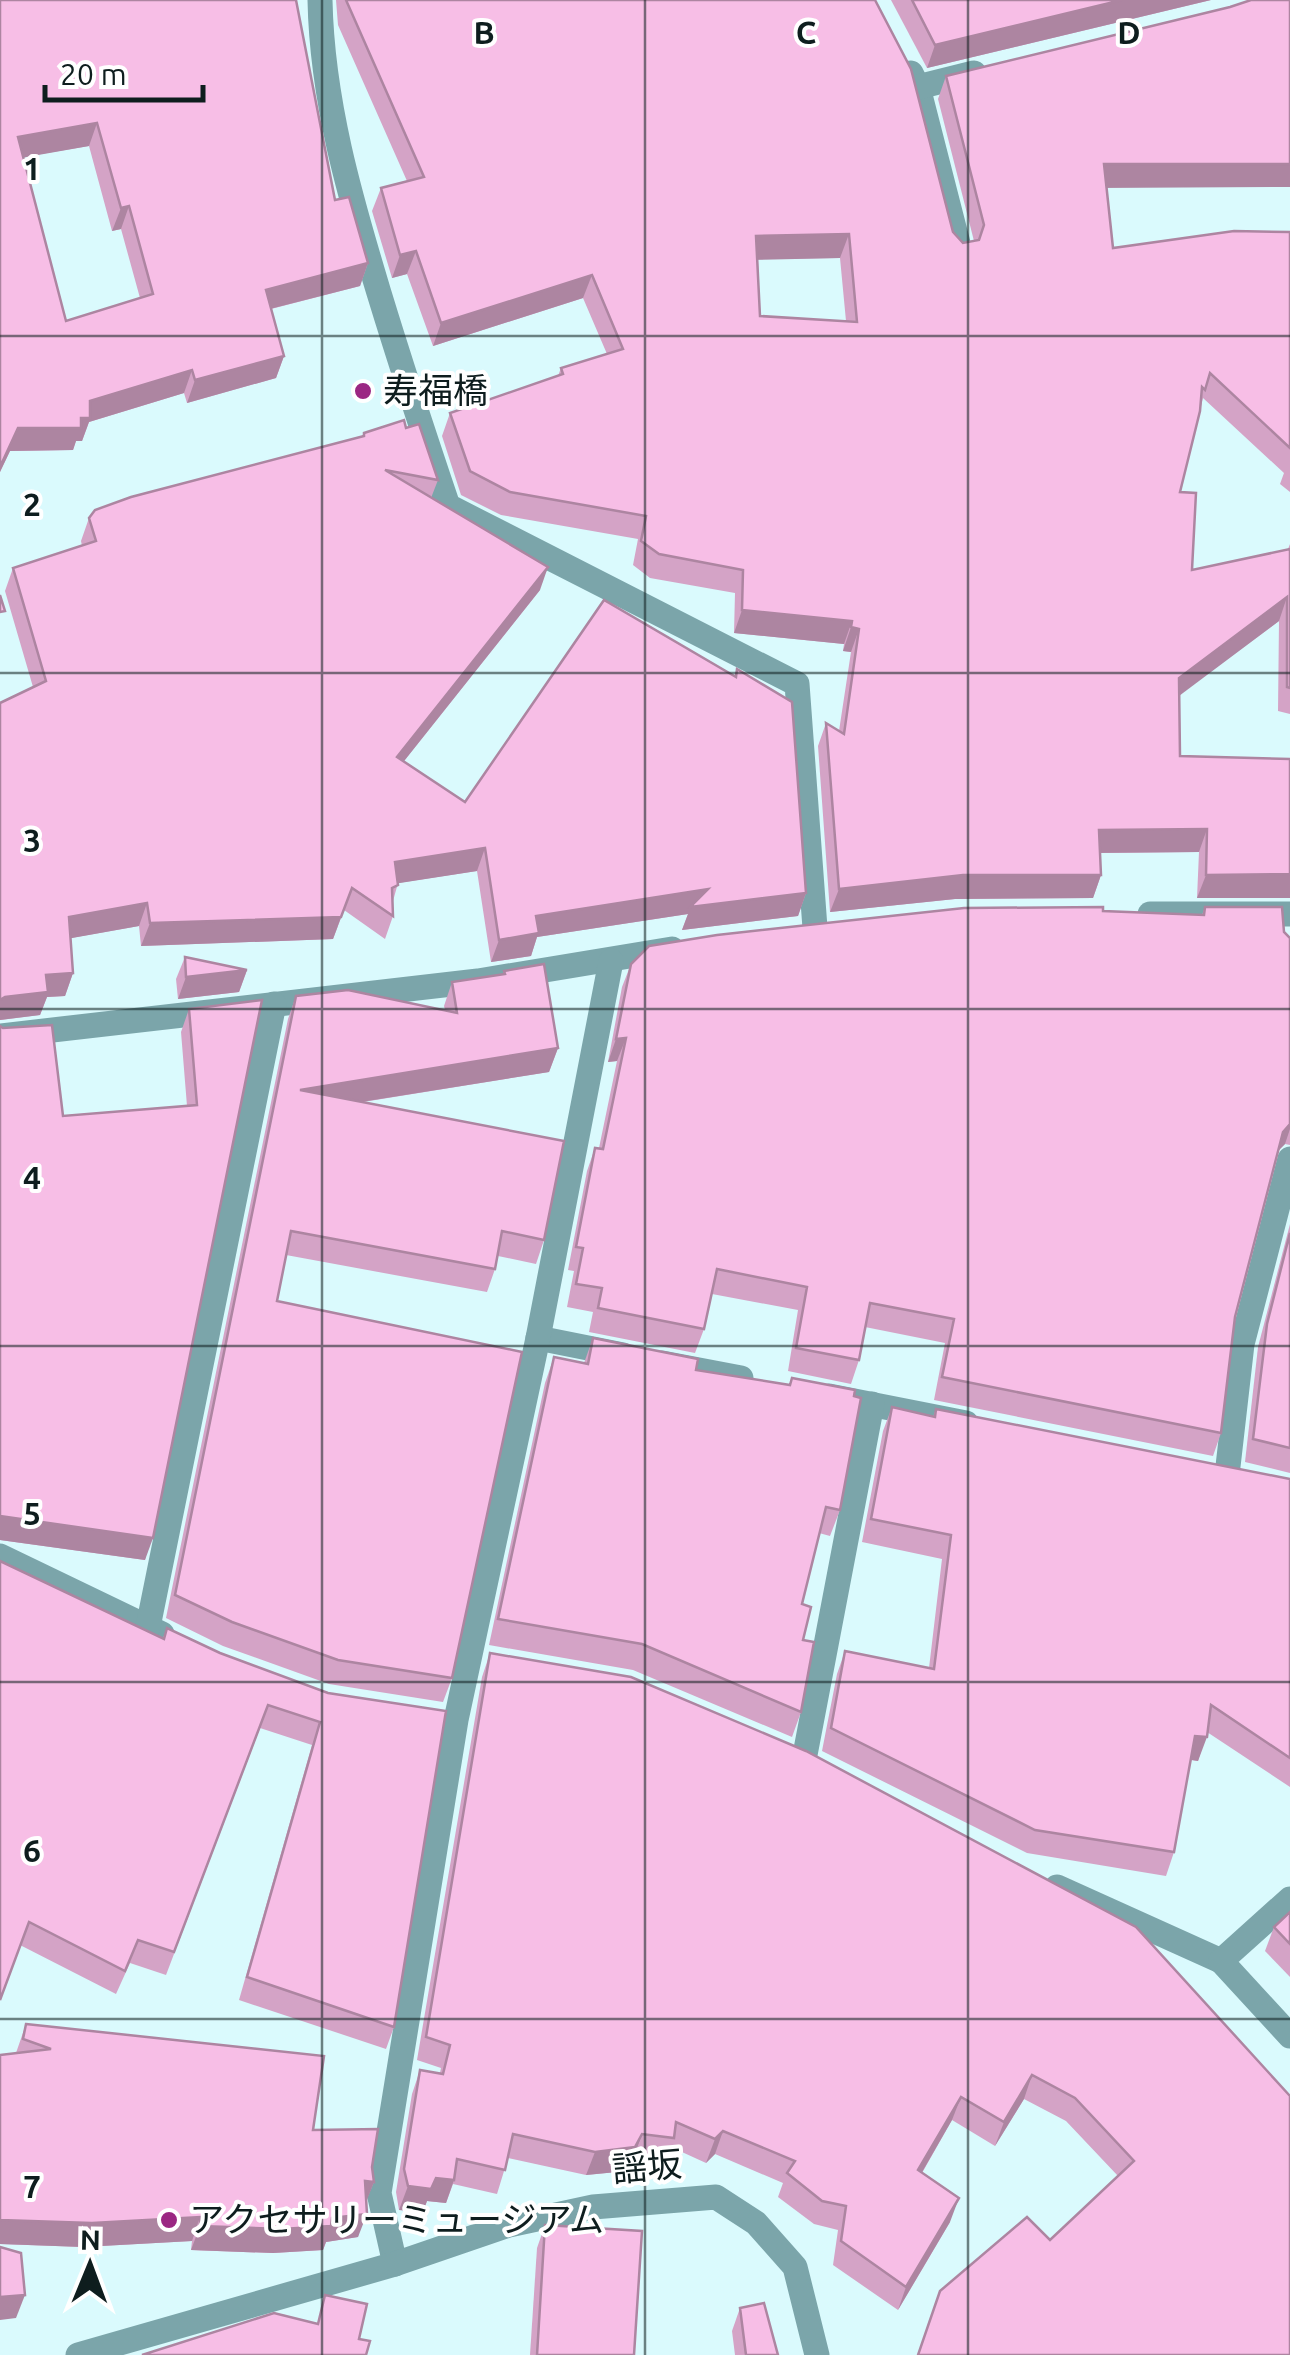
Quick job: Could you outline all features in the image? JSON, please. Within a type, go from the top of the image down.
[{"type":"street","points":[[320,0],[330,109],[352,203],[448,506],[797,684],[815,928]]},
{"type":"street","points":[[900,52],[918,87],[960,251]]},
{"type":"street","points":[[918,87],[993,69]]},
{"type":"street","points":[[1132,914],[1289,914],[1290,931]]},
{"type":"street","points":[[0,1036],[478,981],[687,946]]},
{"type":"street","points":[[395,2264],[379,2192],[446,1718],[477,1660],[611,961]]},
{"type":"street","points":[[148,1627],[274,1004]]},
{"type":"street","points":[[1258,1482],[1217,1473],[1242,1344],[1290,1159]]},
{"type":"street","points":[[538,1338],[761,1382]]},
{"type":"street","points":[[798,1390],[982,1426]]},
{"type":"street","points":[[804,1760],[872,1404]]},
{"type":"street","points":[[0,1556],[182,1644]]},
{"type":"street","points":[[1042,1880],[1221,1961],[1290,2036]]},
{"type":"street","points":[[1221,1961],[1290,1898]]},
{"type":"street","name":"謡坂","points":[[78,2355],[395,2264],[509,2225],[593,2207],[716,2197],[756,2222],[795,2267],[817,2355]]},
{"type":"building","points":[[0,0],[296,0],[335,200],[349,197],[368,263],[266,290],[284,356],[195,380],[192,370],[90,401],[90,418],[81,418],[81,428],[18,428],[0,467]],"holes":[[[97,123],[121,208],[129,206],[153,294],[66,321],[18,137]]]},
{"type":"building","points":[[346,0],[875,0],[911,69],[953,232],[963,243],[979,240],[984,225],[946,76],[1251,0],[1290,0],[1290,164],[1104,164],[1113,248],[1234,231],[1290,232],[1290,448],[1210,373],[1205,390],[1202,387],[1180,492],[1196,493],[1192,570],[1290,549],[1290,688],[1287,597],[1179,678],[1180,756],[1290,759],[1290,874],[1206,875],[1207,829],[1099,830],[1101,875],[963,875],[839,889],[826,723],[844,734],[859,629],[851,627],[852,621],[742,610],[743,570],[659,554],[641,541],[646,516],[510,492],[470,471],[450,413],[563,374],[561,368],[623,349],[592,275],[441,323],[416,251],[400,255],[381,188],[424,177]],"holes":[[[849,234],[857,322],[760,316],[756,236]]]},
{"type":"building","points":[[912,0],[1122,0],[935,45]]},
{"type":"building","points":[[404,420],[406,428],[419,424],[438,480],[385,470],[548,567],[397,757],[465,802],[604,600],[736,677],[737,669],[792,702],[806,893],[690,907],[708,889],[536,916],[539,933],[499,940],[485,848],[395,862],[398,885],[392,888],[393,916],[352,888],[341,917],[150,923],[147,903],[69,917],[73,973],[46,975],[48,992],[0,1000],[0,703],[46,681],[13,568],[96,541],[89,518],[95,510],[364,436]]},
{"type":"building","points":[[1103,907],[1103,911],[1204,915],[1205,907],[1282,907],[1284,932],[1290,938],[1290,1124],[1283,1132],[1235,1317],[1221,1433],[942,1377],[954,1319],[870,1303],[859,1360],[796,1348],[807,1287],[717,1269],[704,1329],[598,1308],[602,1288],[576,1284],[583,1248],[576,1247],[595,1148],[603,1149],[626,1038],[616,1039],[631,964],[649,946],[964,908]]},
{"type":"building","points":[[185,957],[247,970],[186,977]]},
{"type":"building","points":[[544,964],[558,1048],[300,1090],[564,1141],[544,1240],[502,1231],[495,1269],[291,1231],[277,1301],[522,1352],[452,1678],[338,1660],[232,1622],[175,1595],[296,996],[348,990],[457,1013],[452,982]]},
{"type":"building","points":[[262,1000],[153,1538],[0,1516],[0,1026],[52,1025],[63,1116],[197,1105],[189,1009]]},
{"type":"building","points":[[1290,1233],[1290,1448],[1253,1439],[1267,1324]]},
{"type":"building","points":[[593,1338],[698,1359],[696,1370],[790,1385],[792,1378],[855,1390],[854,1396],[861,1398],[840,1510],[826,1507],[802,1604],[811,1607],[803,1640],[814,1642],[801,1712],[642,1644],[498,1619],[554,1357],[588,1364]]},
{"type":"building","points":[[892,1407],[935,1417],[936,1409],[1290,1479],[1290,1758],[1211,1705],[1207,1737],[1195,1736],[1174,1852],[1035,1830],[831,1728],[845,1651],[934,1669],[951,1535],[871,1519]]},
{"type":"building","points":[[0,1561],[164,1639],[167,1628],[220,1653],[328,1693],[446,1711],[394,2027],[247,1977],[320,1722],[268,1705],[174,1952],[138,1940],[125,1971],[29,1922],[0,2000]]},
{"type":"building","points":[[490,1653],[631,1677],[806,1751],[1136,1927],[1290,2096],[1290,2355],[918,2355],[940,2291],[1027,2217],[1050,2240],[1134,2161],[1075,2098],[1032,2075],[1004,2122],[961,2097],[918,2170],[959,2198],[906,2287],[841,2241],[846,2206],[822,2201],[787,2173],[795,2161],[723,2131],[715,2139],[676,2122],[674,2138],[642,2134],[635,2147],[595,2152],[513,2134],[505,2170],[457,2159],[454,2180],[436,2178],[431,2189],[408,2186],[404,2169],[420,2070],[443,2074],[450,2045],[426,2037]]},
{"type":"building","points":[[1290,1912],[1290,1944],[1274,1927]]},
{"type":"building","points":[[26,2024],[324,2056],[313,2130],[378,2129],[372,2167],[374,2182],[365,2181],[367,2214],[332,2218],[331,2226],[281,2229],[200,2226],[200,2217],[92,2223],[0,2220],[0,2055],[51,2049],[23,2039]]},
{"type":"building","points":[[545,2225],[642,2231],[634,2355],[537,2355]]},
{"type":"building","points":[[0,2247],[21,2253],[25,2295],[0,2297]]},
{"type":"building","points":[[325,2295],[367,2304],[359,2339],[370,2341],[366,2355],[142,2355],[274,2313],[318,2324]]},
{"type":"building","points":[[764,2303],[778,2355],[746,2355],[740,2308]]},
{"type":"place","name":"寿福橋","points":[[363,391]]},
{"type":"place","name":"アクセサリーミュージアム","points":[[169,2220]]}]
